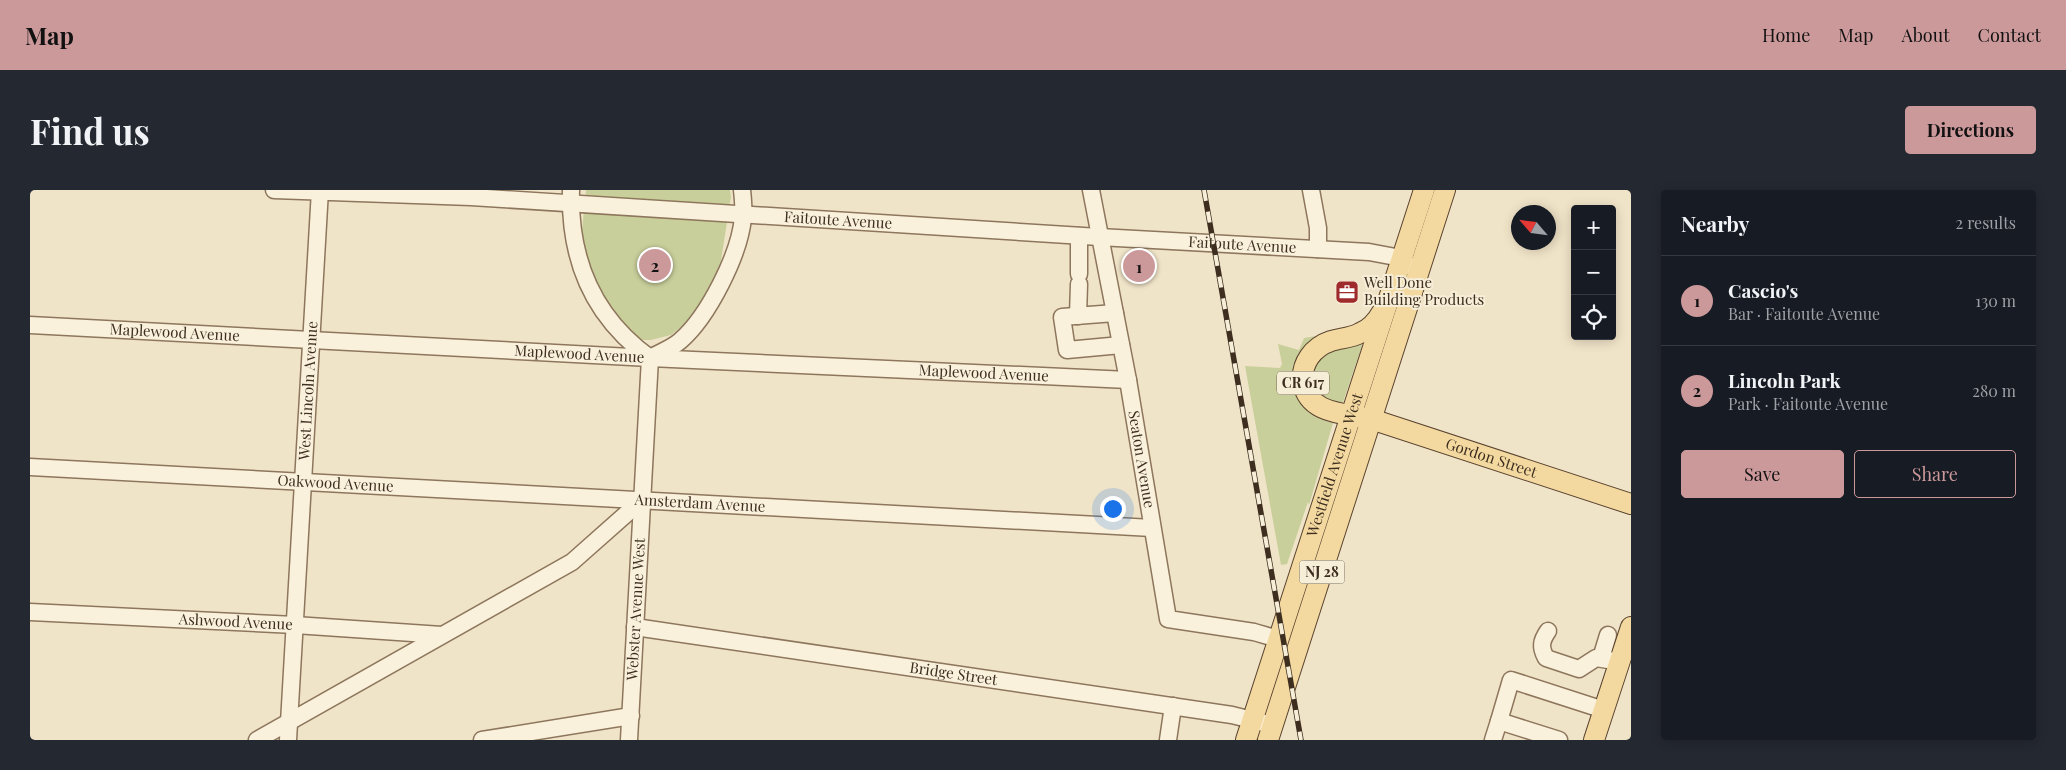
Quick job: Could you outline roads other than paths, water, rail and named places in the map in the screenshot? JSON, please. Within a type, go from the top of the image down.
[{"type":"main road","name":"Westfield Avenue West","points":[[1246,740],[1424,190]]},
{"type":"main road","name":"Westfield Avenue West","points":[[1270,733],[1445,190]]},
{"type":"main road","name":"CR 617","points":[[1352,415],[1330,411],[1313,402],[1305,392],[1304,369],[1311,354],[1316,349],[1331,341],[1360,334],[1373,324],[1386,307]]},
{"type":"main road","name":"Gordon Street","points":[[1352,415],[1631,504]]},
{"type":"main road","points":[[1594,740],[1617,662],[1631,626]]},
{"type":"street","name":"Faitoute Avenue","points":[[274,190],[471,197],[571,197],[743,214],[1079,236],[1369,252],[1402,258]]},
{"type":"street","points":[[571,197],[574,242],[579,261],[594,298],[617,330],[630,344],[650,358],[680,342],[710,303],[732,259],[739,236],[743,214],[742,190]]},
{"type":"street","name":"Seaton Avenue","points":[[1091,190],[1128,380],[1168,619],[1254,632],[1278,639]]},
{"type":"street","points":[[1311,190],[1318,228],[1318,249]]},
{"type":"street","name":"West Lincoln Avenue","points":[[288,740],[320,191]]},
{"type":"street","points":[[1078,316],[1079,236]]},
{"type":"street","points":[[1402,258],[1413,271],[1416,281]]},
{"type":"street","points":[[1114,314],[1062,316],[1066,350],[1121,345]]},
{"type":"street","name":"Maplewood Avenue","points":[[30,325],[650,358],[1128,380]]},
{"type":"street","name":"Webster Avenue West","points":[[630,740],[650,358]]},
{"type":"street","name":"Oakwood Avenue","points":[[30,467],[642,500]]},
{"type":"street","name":"Amsterdam Avenue","points":[[257,740],[572,562],[642,500],[1152,528]]},
{"type":"street","name":"Ashwood Avenue","points":[[30,612],[295,625],[442,635]]},
{"type":"street","name":"Bridge Street","points":[[635,627],[1252,719],[1270,733]]},
{"type":"street","points":[[1548,631],[1542,639],[1541,650],[1546,658],[1579,668],[1596,658],[1617,662],[1608,634]]},
{"type":"street","points":[[1493,740],[1511,680],[1604,710]]},
{"type":"street","points":[[1168,740],[1173,706]]},
{"type":"street","points":[[482,740],[631,716]]},
{"type":"street","points":[[1499,721],[1559,740]]},
{"type":"railway","points":[[1204,190],[1301,740]]},
{"type":"place","name":"Lincoln Park","points":[[655,265]]},
{"type":"place","name":"Cascio's","points":[[1139,266]]},
{"type":"place","name":"Well Done Building Products","points":[[1347,292]]}]
